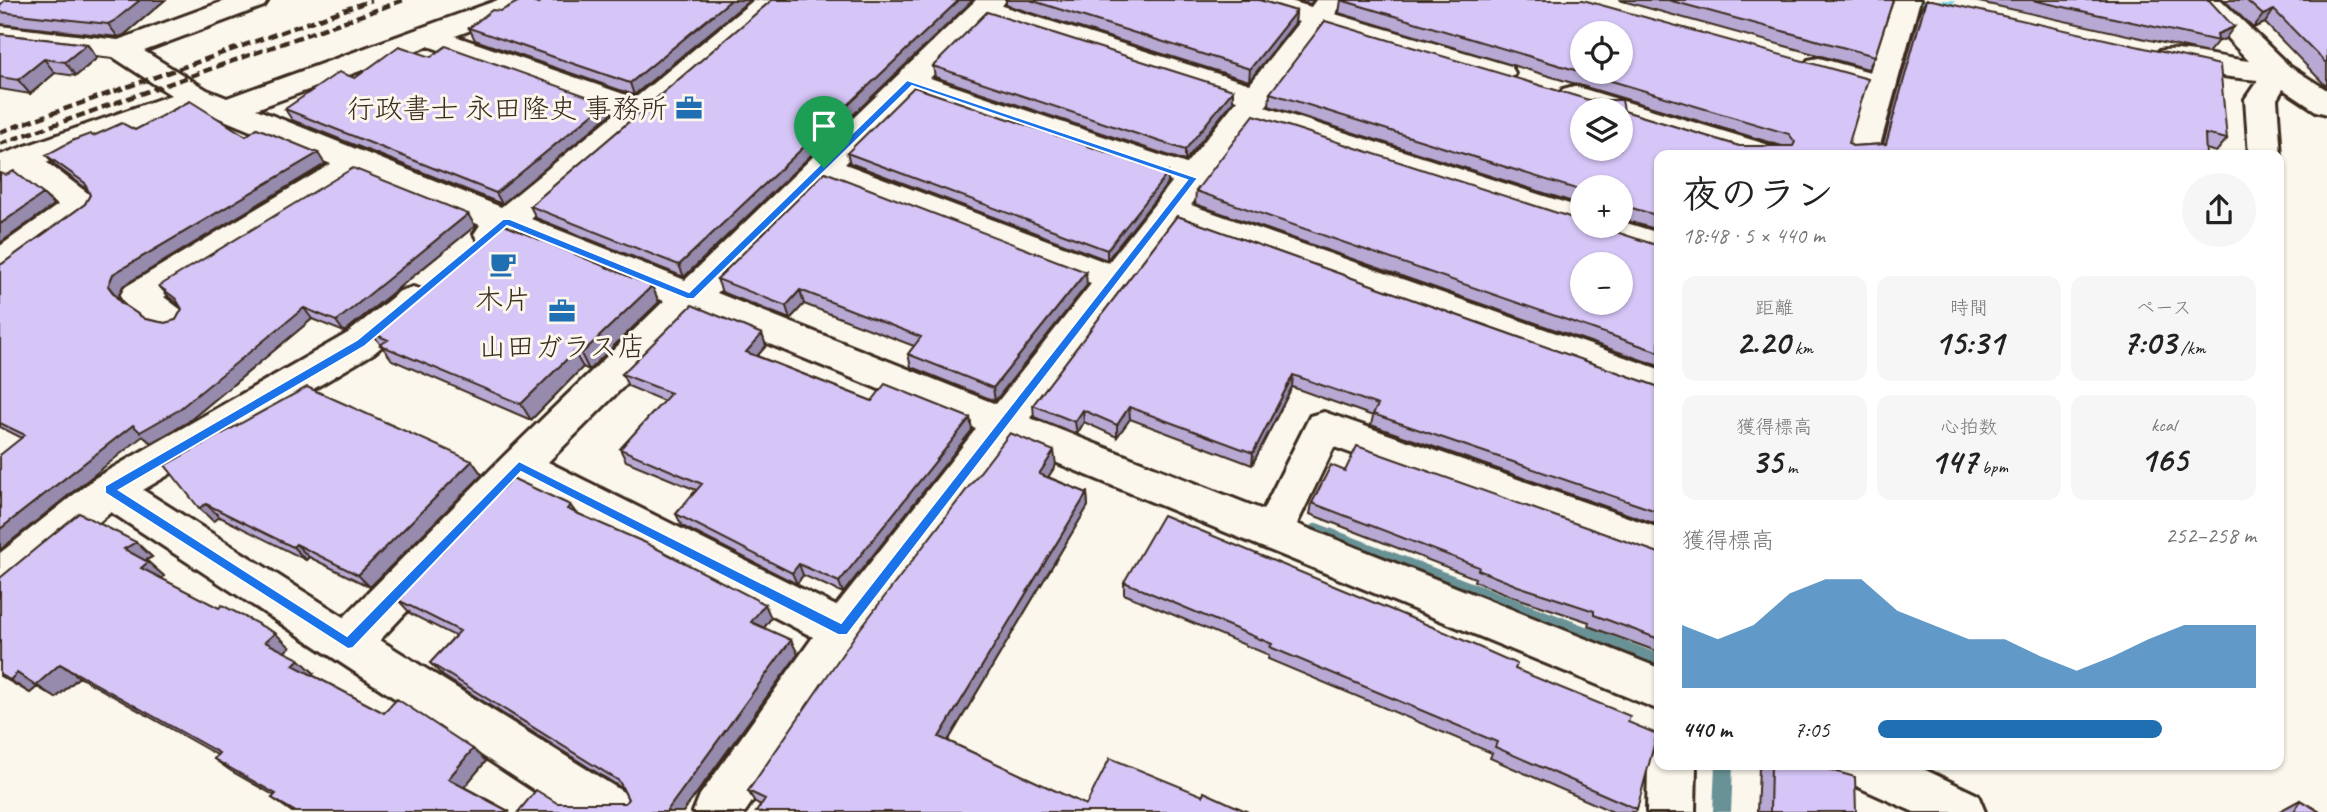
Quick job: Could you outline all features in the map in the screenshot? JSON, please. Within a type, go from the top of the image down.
[{"type":"street","points":[[121,49],[254,0]]},
{"type":"street","points":[[10,164],[428,36],[525,0]]},
{"type":"street","points":[[0,578],[109,490],[361,343],[772,0]]},
{"type":"street","points":[[1257,0],[1324,9],[1537,85],[1751,150]]},
{"type":"street","points":[[2204,0],[2278,73],[2327,104]]},
{"type":"street","points":[[1863,150],[1883,85],[1919,1]]},
{"type":"street","points":[[348,643],[519,466],[988,4],[1252,104],[1570,216]]},
{"type":"street","points":[[717,812],[843,631],[1324,9]]},
{"type":"street","points":[[0,35],[121,49],[212,103],[1654,687]]},
{"type":"street","points":[[428,36],[641,111]]},
{"type":"street","points":[[2149,52],[2217,67],[2278,73]]},
{"type":"street","points":[[1790,59],[1883,85]]},
{"type":"street","points":[[2264,150],[2261,99],[2278,73]]},
{"type":"street","points":[[910,82],[1193,178]]},
{"type":"street","points":[[171,321],[138,296],[358,162]]},
{"type":"street","points":[[0,264],[81,205],[10,164]]},
{"type":"street","points":[[824,168],[1116,280]]},
{"type":"street","points":[[1170,210],[1654,382]]},
{"type":"street","points":[[1633,237],[1654,244]]},
{"type":"street","points":[[1272,533],[1324,427],[1654,544]]},
{"type":"street","points":[[519,466],[843,631]]},
{"type":"street","points":[[109,490],[611,812]]},
{"type":"street","points":[[1671,812],[1672,770]]},
{"type":"street","points":[[1873,770],[1939,799],[1961,812]]},
{"type":"building","points":[[5,0],[140,0],[108,24],[0,12],[0,5]]},
{"type":"building","points":[[521,0],[538,4],[543,0],[731,0],[630,83],[469,28],[492,10],[501,11]]},
{"type":"building","points":[[772,0],[959,0],[679,265],[530,206]]},
{"type":"building","points":[[1030,0],[1259,0],[1296,11],[1250,69]]},
{"type":"building","points":[[1341,0],[1583,0],[1868,79],[1849,143],[1852,146],[1886,144],[1926,0],[2220,65],[2227,139],[2205,134],[2206,150],[1654,150],[1654,215],[1633,208],[1633,175],[1570,175],[1570,187],[1270,93],[1325,21],[1582,98],[1570,98],[1570,161],[1633,161],[1633,114],[1739,146],[1793,146],[1795,142],[1789,134],[1622,84],[1633,84],[1633,21],[1570,21],[1570,68]]},
{"type":"building","points":[[1668,0],[1893,0],[1875,56]]},
{"type":"building","points":[[2032,0],[2209,0],[2234,27],[2217,34],[2218,41]]},
{"type":"building","points":[[2246,0],[2327,0],[2327,64],[2274,10],[2263,15]]},
{"type":"building","points":[[987,12],[1233,90],[1185,150],[933,66]]},
{"type":"building","points":[[0,34],[87,44],[65,62],[44,59],[18,80],[0,77]]},
{"type":"building","points":[[399,46],[431,57],[446,46],[606,103],[496,193],[285,109],[339,72],[355,78]]},
{"type":"building","points":[[914,87],[1168,173],[1107,250],[847,153]]},
{"type":"building","points":[[190,101],[246,136],[257,128],[318,153],[113,274],[108,286],[120,302],[145,319],[165,323],[176,320],[182,309],[176,299],[159,286],[353,168],[468,214],[338,320],[304,308],[177,411],[140,432],[133,425],[0,529],[0,455],[25,435],[0,423],[0,264],[85,204],[90,195],[85,183],[46,155],[74,140],[90,134],[93,136],[122,123],[135,130]]},
{"type":"building","points":[[1254,115],[1570,217],[1570,238],[1633,237],[1654,244],[1654,350],[1196,191]]},
{"type":"building","points":[[14,171],[43,194],[0,224],[0,173],[6,175]]},
{"type":"building","points":[[825,172],[1086,272],[993,388],[908,354],[921,337],[800,290],[786,306],[717,279]]},
{"type":"building","points":[[1177,216],[1654,385],[1654,510],[1373,414],[1378,405],[1293,375],[1253,453],[1129,407],[1117,425],[1083,410],[1075,422],[1033,405]]},
{"type":"building","points":[[502,224],[652,286],[581,354],[574,352],[521,404],[380,345],[388,340],[372,333]]},
{"type":"building","points":[[692,305],[762,334],[746,352],[872,401],[885,384],[970,418],[839,582],[799,564],[792,573],[676,514],[702,484],[620,449],[671,393],[622,374]]},
{"type":"building","points":[[307,387],[472,461],[358,575],[296,544],[293,547],[206,504],[199,508],[165,465]]},
{"type":"building","points":[[1010,433],[1054,451],[1039,474],[1087,493],[939,737],[1086,805],[1110,758],[1203,796],[1204,792],[1248,812],[756,812],[765,799],[748,791],[856,634]]},
{"type":"building","points":[[1357,446],[1654,551],[1654,637],[1594,615],[1594,611],[1518,586],[1478,570],[1479,567],[1312,503],[1331,465],[1345,471]]},
{"type":"building","points":[[512,478],[570,505],[567,509],[646,543],[765,604],[751,622],[791,640],[666,812],[518,812],[536,790],[557,803],[625,803],[628,799],[619,781],[430,663],[460,631],[398,600]]},
{"type":"building","points":[[79,513],[136,542],[124,549],[148,562],[141,568],[275,633],[265,642],[299,659],[293,665],[384,713],[397,699],[473,749],[448,779],[510,812],[296,812],[272,798],[276,794],[214,759],[219,753],[60,664],[36,685],[17,673],[10,680],[0,674],[0,578]]},
{"type":"building","points":[[1163,515],[1447,633],[1517,664],[1515,669],[1630,716],[1628,722],[1654,733],[1654,745],[1637,809],[1495,747],[1497,742],[1270,647],[1272,644],[1124,582]]},
{"type":"building","points":[[1771,770],[1830,770],[1855,777],[1856,812],[1770,812]]},
{"type":"building","points":[[2300,800],[2320,812],[2294,812]]},
{"type":"waterway","points":[[1884,150],[1923,0]]},
{"type":"waterway","points":[[1317,529],[1654,659]]},
{"type":"waterway","points":[[1722,812],[1724,770]]},
{"type":"railway","points":[[0,132],[372,0]]},
{"type":"railway","points":[[0,144],[404,0]]},
{"type":"place","name":"行政書士 永田隆史 事務所","points":[[689,108]]},
{"type":"place","name":"木片","points":[[503,264]]},
{"type":"place","name":"山田ガラス店","points":[[562,311]]},
{"type":"route","points":[[910,82],[1193,178],[843,631],[519,466],[348,643],[109,490],[361,343],[506,221],[691,297],[824,168],[910,82]]}]
